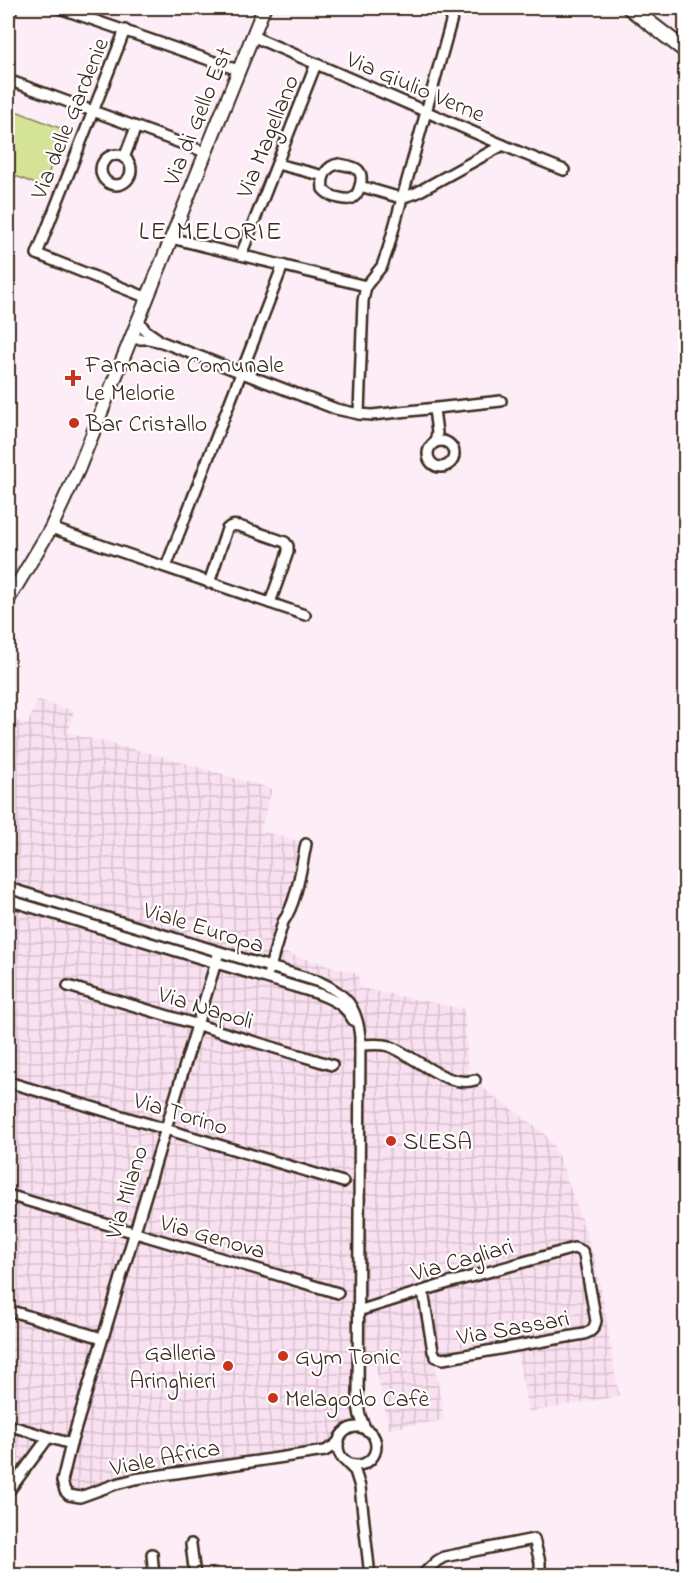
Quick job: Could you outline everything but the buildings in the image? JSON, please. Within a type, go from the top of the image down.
[{"type":"highway","points":[[630,8],[686,51]]},
{"type":"highway","points":[[643,8],[686,40]]},
{"type":"main road","name":"Via di Gello Est","points":[[8,600],[51,528],[82,462],[264,8]]},
{"type":"street","points":[[8,18],[12,8]]},
{"type":"street","points":[[59,8],[238,70]]},
{"type":"street","points":[[358,414],[361,314],[366,286],[384,262],[426,111],[449,9]]},
{"type":"street","name":"Via delle Gardenie","points":[[125,30],[37,254],[148,298]]},
{"type":"street","name":"Via Giulio Verne","points":[[252,36],[564,170]]},
{"type":"street","name":"Via Magellano","points":[[241,255],[316,64]]},
{"type":"street","points":[[8,80],[205,152]]},
{"type":"street","points":[[123,158],[136,127]]},
{"type":"street","points":[[360,186],[401,198],[416,193],[503,145]]},
{"type":"street","points":[[277,164],[324,176]]},
{"type":"street","points":[[339,164],[358,170],[361,177],[360,186],[354,197],[346,200],[325,192],[322,185],[324,176],[332,165],[339,164]]},
{"type":"street","points":[[171,238],[366,286]]},
{"type":"street","points":[[166,567],[283,265]]},
{"type":"street","points":[[139,321],[150,334],[162,342]]},
{"type":"street","points":[[132,339],[141,338],[162,342],[336,409],[358,414],[372,416],[501,401]]},
{"type":"street","points":[[435,409],[439,438]]},
{"type":"street","points":[[209,583],[229,527],[236,526],[274,538],[285,542],[288,552],[270,603]]},
{"type":"street","points":[[51,528],[305,615]]},
{"type":"street","points":[[267,978],[283,922],[288,915],[297,886],[306,844]]},
{"type":"street","name":"Viale Europa","points":[[8,888],[320,982],[342,995],[355,1011],[359,1024],[360,1041],[358,1405],[360,1416],[366,1430],[374,1438],[376,1449],[363,1469],[360,1487]]},
{"type":"street","name":"Viale Europa","points":[[8,900],[319,994],[336,1001],[347,1011],[360,1041]]},
{"type":"street","name":"Via Milano","points":[[71,1444],[219,952]]},
{"type":"street","name":"Via Napoli","points":[[68,986],[332,1065]]},
{"type":"street","points":[[360,1041],[386,1045],[449,1078],[468,1082],[475,1080]]},
{"type":"street","name":"Via Torino","points":[[8,1082],[343,1182]]},
{"type":"street","name":"Via Genova","points":[[8,1195],[338,1293]]},
{"type":"street","name":"Via Cagliari","points":[[358,1311],[569,1248],[578,1249],[584,1255],[596,1321],[592,1331]]},
{"type":"street","name":"Via Sassari","points":[[423,1291],[433,1351],[436,1357],[443,1359],[592,1331]]},
{"type":"street","points":[[8,1310],[102,1338]]},
{"type":"street","name":"Viale Europa","points":[[358,1405],[355,1419],[339,1441],[339,1450],[345,1461],[355,1471],[360,1487],[370,1575]]},
{"type":"street","points":[[8,1425],[71,1444]]},
{"type":"street","points":[[348,1430],[358,1427],[366,1430]]},
{"type":"street","points":[[8,1492],[48,1438]]},
{"type":"street","name":"Viale Africa","points":[[71,1444],[62,1481],[67,1494],[76,1497],[135,1479],[325,1451],[339,1441]]},
{"type":"street","points":[[325,1451],[336,1454],[355,1465],[366,1463]]},
{"type":"street","points":[[421,1575],[444,1557],[534,1539],[540,1562],[540,1575]]},
{"type":"street","points":[[191,1544],[195,1575]]},
{"type":"street","points":[[152,1554],[154,1575]]},
{"type":"shaded area","points":[[37,700],[74,711],[68,733],[161,756],[272,789],[260,831],[306,843],[301,881],[278,951],[358,974],[360,988],[464,1009],[471,1084],[479,1085],[544,1133],[553,1145],[563,1168],[593,1253],[619,1396],[528,1412],[517,1351],[435,1365],[444,1420],[389,1429],[375,1364],[354,1368],[350,1422],[339,1431],[325,1455],[137,1483],[76,1501],[64,1496],[59,1489],[64,1452],[50,1443],[15,1486],[8,1485],[8,719],[28,724]]},
{"type":"green space","points":[[8,108],[65,130],[43,187],[8,173]]},
{"type":"place","name":"Farmacia Comunale Le Melorie","points":[[73,378]]},
{"type":"place","name":"Bar Cristallo","points":[[74,423]]},
{"type":"place","name":"SLESA","points":[[391,1141]]},
{"type":"place","name":"Gym Tonic","points":[[283,1356]]},
{"type":"place","name":"Galleria Aringhieri","points":[[228,1366]]},
{"type":"place","name":"Melagodo Cafè","points":[[273,1398]]},
{"type":"district","name":"LE MELORIE","points":[[211,230]]}]
